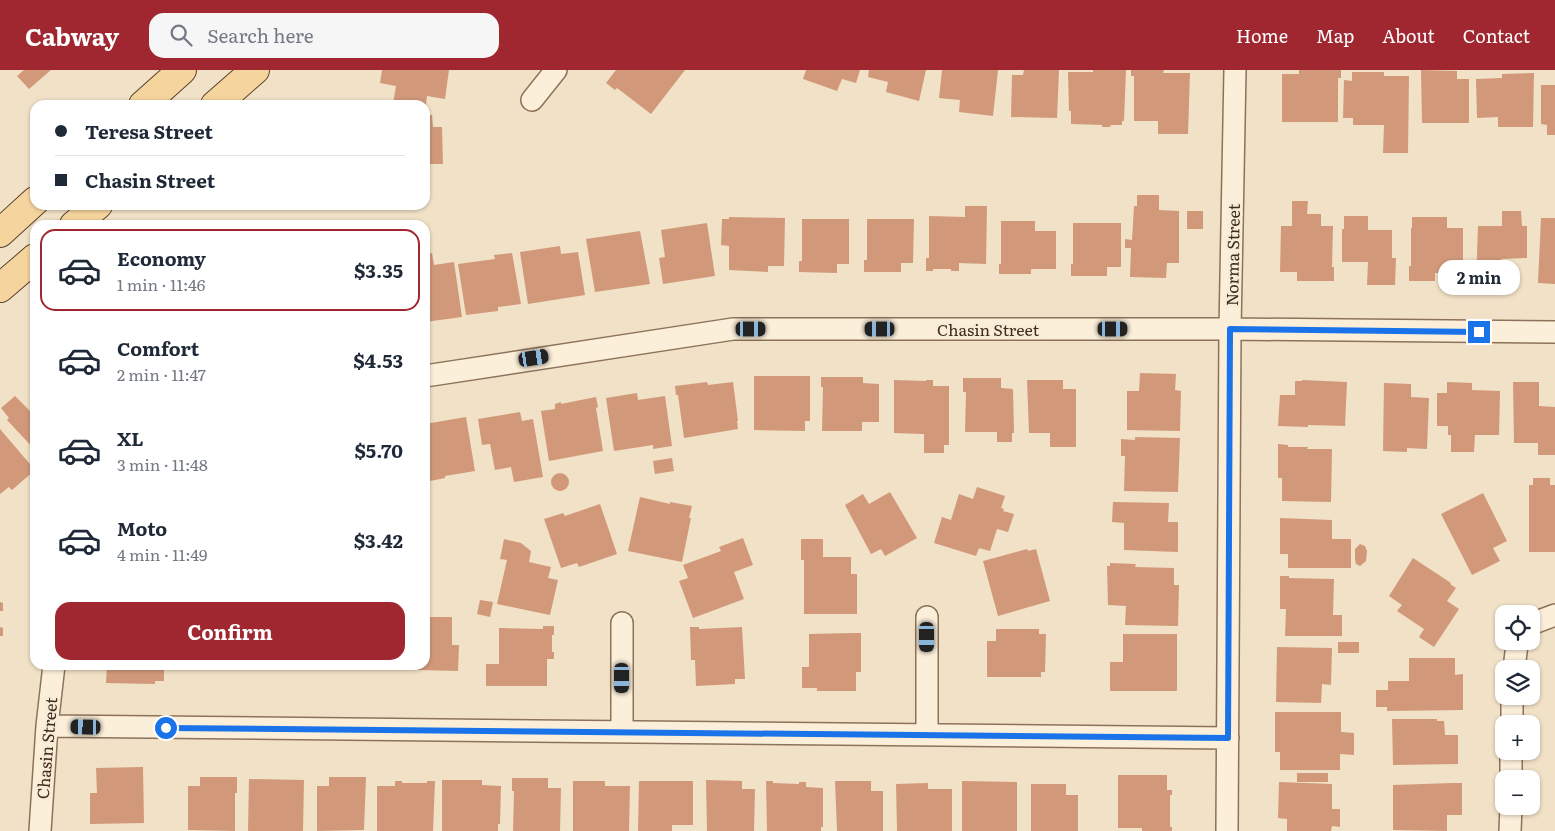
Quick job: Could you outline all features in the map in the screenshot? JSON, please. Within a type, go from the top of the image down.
[{"type":"main road","points":[[148,100],[182,70]]},
{"type":"main road","points":[[220,100],[255,70]]},
{"type":"main road","points":[[0,233],[30,206]]},
{"type":"main road","points":[[80,220],[92,210]]},
{"type":"main road","points":[[0,288],[30,262]]},
{"type":"street","points":[[532,100],[556,70]]},
{"type":"street","name":"Norma Street","points":[[1227,831],[1230,329],[1235,70]]},
{"type":"street","name":"Chasin Street","points":[[430,375],[733,329],[1230,329],[1555,332]]},
{"type":"street","points":[[1540,621],[1555,615]]},
{"type":"street","points":[[927,617],[927,736]]},
{"type":"street","points":[[622,623],[622,732]]},
{"type":"street","name":"Chasin Street","points":[[40,831],[47,726],[53,670]]},
{"type":"street","points":[[47,726],[1228,738]]},
{"type":"street","points":[[1510,831],[1511,815]]},
{"type":"building","points":[[24,70],[51,70],[29,89],[17,76]]},
{"type":"building","points":[[382,70],[449,70],[445,99],[427,96],[427,100],[394,100],[396,86],[380,83]]},
{"type":"building","points":[[616,70],[685,70],[651,114],[617,88],[615,90],[606,83]]},
{"type":"building","points":[[806,70],[860,70],[856,83],[842,79],[837,91],[803,79]]},
{"type":"building","points":[[869,70],[926,70],[919,101],[886,92],[888,82],[868,77]]},
{"type":"building","points":[[942,70],[998,70],[993,116],[959,112],[960,100],[939,98]]},
{"type":"building","points":[[1024,70],[1059,70],[1057,118],[1011,117],[1012,75],[1023,75]]},
{"type":"building","points":[[1093,70],[1126,70],[1124,121],[1122,121],[1122,125],[1102,127],[1102,125],[1071,124],[1068,72],[1093,72]]},
{"type":"building","points":[[1131,70],[1164,70],[1163,73],[1190,73],[1188,134],[1158,134],[1158,121],[1134,121],[1134,76],[1131,76]]},
{"type":"building","points":[[1299,70],[1341,70],[1341,78],[1338,78],[1338,122],[1282,122],[1282,74],[1299,74]]},
{"type":"building","points":[[1421,70],[1457,71],[1457,79],[1469,79],[1469,123],[1422,123]]},
{"type":"building","points":[[1352,72],[1384,72],[1384,76],[1409,76],[1408,153],[1383,153],[1384,125],[1353,125],[1353,118],[1343,118],[1344,80],[1352,81]]},
{"type":"building","points":[[1534,73],[1533,127],[1498,127],[1498,117],[1477,118],[1476,79],[1502,78],[1502,74]]},
{"type":"building","points":[[1541,85],[1555,85],[1555,135],[1547,135],[1547,125],[1541,124]]},
{"type":"building","points":[[430,115],[432,115],[433,127],[442,127],[443,164],[430,164]]},
{"type":"building","points":[[1137,195],[1159,195],[1159,210],[1179,211],[1179,263],[1167,263],[1166,278],[1130,277],[1131,248],[1125,248],[1125,239],[1132,240],[1134,206],[1137,206]]},
{"type":"building","points":[[1292,201],[1308,201],[1307,214],[1321,214],[1321,226],[1333,226],[1332,267],[1334,267],[1334,281],[1297,281],[1297,272],[1280,272],[1281,226],[1292,226]]},
{"type":"building","points":[[965,206],[987,206],[986,264],[959,263],[959,271],[933,269],[933,271],[926,271],[926,258],[929,258],[929,216],[965,217]]},
{"type":"building","points":[[1187,211],[1203,211],[1203,229],[1187,229]]},
{"type":"building","points":[[1502,211],[1521,211],[1522,226],[1527,226],[1527,258],[1501,259],[1501,282],[1476,282],[1478,226],[1502,226]]},
{"type":"building","points":[[1344,216],[1368,216],[1368,230],[1392,230],[1392,258],[1396,258],[1395,285],[1367,285],[1368,262],[1342,262]]},
{"type":"building","points":[[729,217],[785,218],[784,266],[768,266],[768,272],[729,270],[729,246],[721,245],[722,219],[729,219]]},
{"type":"building","points":[[1412,217],[1447,217],[1447,228],[1463,228],[1463,274],[1435,273],[1435,281],[1409,281]]},
{"type":"building","points":[[1541,218],[1555,218],[1555,284],[1538,283]]},
{"type":"building","points":[[802,219],[849,219],[849,264],[837,264],[837,273],[799,272],[799,261],[802,261]]},
{"type":"building","points":[[867,219],[914,219],[913,263],[901,263],[901,272],[864,272],[864,260],[867,260]]},
{"type":"building","points":[[1001,221],[1035,221],[1035,231],[1056,231],[1056,269],[1031,269],[1031,274],[999,274],[999,264],[1001,264]]},
{"type":"building","points":[[707,223],[715,276],[663,284],[659,258],[665,257],[661,230]]},
{"type":"building","points":[[1073,223],[1121,223],[1121,267],[1107,267],[1107,276],[1071,276],[1071,264],[1073,264]]},
{"type":"building","points":[[640,231],[650,284],[595,292],[586,239]]},
{"type":"building","points":[[560,246],[561,254],[578,252],[585,295],[528,304],[520,252]]},
{"type":"building","points":[[430,253],[432,253],[434,265],[454,262],[462,317],[430,321]]},
{"type":"building","points":[[512,253],[521,304],[498,307],[498,311],[466,315],[458,264],[495,259],[494,255]]},
{"type":"building","points":[[1140,373],[1176,374],[1175,390],[1181,391],[1180,431],[1127,430],[1127,391],[1139,391]]},
{"type":"building","points":[[754,376],[810,376],[810,421],[805,421],[805,431],[754,430]]},
{"type":"building","points":[[821,377],[863,377],[863,383],[879,384],[879,422],[862,422],[862,431],[822,431],[823,387],[821,387]]},
{"type":"building","points":[[963,378],[1001,378],[1001,388],[1013,389],[1014,433],[1012,433],[1012,442],[997,442],[997,432],[965,432],[966,392],[963,392]]},
{"type":"building","points":[[894,380],[933,380],[933,386],[949,386],[949,445],[944,445],[944,453],[924,453],[924,434],[894,433]]},
{"type":"building","points":[[1027,380],[1063,380],[1063,389],[1076,389],[1076,447],[1050,447],[1050,433],[1029,433]]},
{"type":"building","points":[[1295,381],[1347,382],[1345,426],[1278,426],[1280,395],[1295,395]]},
{"type":"building","points":[[707,382],[708,385],[733,382],[738,429],[684,438],[675,386]]},
{"type":"building","points":[[1447,382],[1472,383],[1472,390],[1500,391],[1499,435],[1475,435],[1474,452],[1451,452],[1451,435],[1448,435],[1448,426],[1437,426],[1437,393],[1447,393]]},
{"type":"building","points":[[1513,382],[1539,382],[1539,406],[1555,407],[1555,455],[1538,455],[1538,443],[1514,443]]},
{"type":"building","points":[[1384,383],[1411,384],[1411,397],[1429,398],[1427,449],[1407,448],[1407,452],[1383,451]]},
{"type":"building","points":[[637,393],[638,400],[665,396],[672,446],[653,449],[653,445],[614,451],[606,398]]},
{"type":"building","points":[[15,396],[30,411],[30,445],[7,420],[9,418],[1,408]]},
{"type":"building","points":[[596,397],[603,451],[549,461],[541,411],[555,409],[555,404],[561,402],[561,404]]},
{"type":"building","points":[[520,412],[522,421],[533,419],[543,477],[514,482],[511,467],[495,470],[490,444],[482,445],[478,419]]},
{"type":"building","points":[[466,417],[475,471],[445,476],[445,478],[430,481],[430,423]]},
{"type":"building","points":[[0,429],[30,464],[30,474],[12,490],[9,487],[0,494]]},
{"type":"building","points":[[1135,437],[1180,438],[1178,492],[1124,491],[1125,456],[1121,456],[1121,439],[1135,440]]},
{"type":"building","points":[[1278,444],[1288,445],[1288,447],[1308,447],[1307,449],[1332,449],[1331,502],[1282,501],[1282,478],[1278,478]]},
{"type":"building","points":[[672,458],[674,471],[655,474],[653,461]]},
{"type":"building","points":[[560,473],[566,476],[569,482],[566,488],[560,491],[554,488],[551,482],[554,476]]},
{"type":"building","points":[[1533,478],[1550,478],[1550,485],[1555,485],[1555,552],[1529,552],[1529,485],[1533,485]]},
{"type":"building","points":[[977,487],[1005,496],[1001,508],[1004,509],[1003,511],[1014,514],[1008,532],[997,529],[990,551],[979,548],[976,556],[934,543],[942,517],[951,520],[959,494],[973,499]]},
{"type":"building","points":[[890,492],[917,538],[885,556],[881,549],[871,554],[845,505],[863,494],[869,504]]},
{"type":"building","points":[[1483,493],[1507,541],[1493,548],[1500,561],[1472,575],[1441,514]]},
{"type":"building","points":[[640,497],[670,504],[670,502],[692,506],[682,562],[628,551]]},
{"type":"building","points":[[1113,502],[1169,503],[1168,522],[1178,522],[1178,552],[1124,550],[1124,523],[1112,522]]},
{"type":"building","points":[[600,504],[617,554],[579,567],[577,563],[561,568],[544,519],[563,513],[565,516]]},
{"type":"building","points":[[1280,518],[1332,520],[1332,539],[1351,539],[1351,568],[1288,568],[1288,554],[1280,554]]},
{"type":"building","points":[[743,538],[753,565],[734,572],[744,599],[693,618],[679,581],[688,578],[683,565],[721,551],[719,547]]},
{"type":"building","points":[[504,539],[521,543],[531,551],[529,562],[551,567],[548,578],[558,580],[550,615],[497,604],[507,560],[500,559]]},
{"type":"building","points":[[801,539],[823,539],[823,557],[851,557],[851,574],[857,574],[857,614],[804,614],[804,560],[801,560]]},
{"type":"building","points":[[1360,544],[1365,546],[1367,551],[1366,561],[1360,566],[1356,564],[1355,549]]},
{"type":"building","points":[[1027,549],[1028,551],[1036,549],[1050,601],[998,616],[983,561]]},
{"type":"building","points":[[1413,558],[1456,588],[1447,601],[1459,609],[1434,647],[1419,637],[1424,629],[1397,611],[1402,605],[1389,596]]},
{"type":"building","points":[[1110,563],[1136,564],[1135,567],[1174,568],[1174,585],[1179,585],[1178,626],[1125,625],[1126,606],[1108,605],[1107,566],[1110,566]]},
{"type":"building","points":[[1280,576],[1334,579],[1333,615],[1342,615],[1342,636],[1285,636],[1286,609],[1280,609]]},
{"type":"building","points":[[480,600],[493,602],[490,617],[477,614]]},
{"type":"building","points":[[0,602],[3,603],[3,611],[0,611]]},
{"type":"building","points":[[430,617],[452,617],[452,645],[459,645],[458,671],[418,670],[430,670]]},
{"type":"building","points":[[543,626],[554,626],[552,652],[554,652],[554,659],[547,659],[547,686],[486,686],[486,664],[499,664],[499,628],[543,629]]},
{"type":"building","points":[[0,627],[3,628],[3,636],[0,636]]},
{"type":"building","points":[[690,627],[699,627],[699,629],[742,627],[745,679],[735,679],[735,684],[696,686],[695,660],[691,660]]},
{"type":"building","points":[[996,629],[1039,629],[1039,634],[1046,634],[1045,672],[1041,672],[1041,677],[987,677],[987,641],[996,641]]},
{"type":"building","points":[[861,633],[861,672],[856,672],[856,691],[817,691],[817,688],[802,688],[802,667],[809,667],[809,634]]},
{"type":"building","points":[[1123,634],[1177,634],[1177,691],[1110,691],[1110,662],[1123,662]]},
{"type":"building","points":[[1338,642],[1359,642],[1359,653],[1338,653]]},
{"type":"building","points":[[1277,647],[1332,648],[1331,685],[1322,684],[1321,703],[1276,702]]},
{"type":"building","points":[[1409,658],[1455,658],[1455,675],[1463,674],[1463,710],[1387,711],[1387,707],[1376,707],[1376,690],[1388,690],[1388,681],[1409,681]]},
{"type":"building","points":[[107,670],[164,670],[164,681],[155,681],[155,684],[106,683]]},
{"type":"building","points":[[1275,712],[1341,712],[1341,732],[1354,733],[1354,755],[1340,754],[1340,770],[1280,770],[1280,752],[1275,752]]},
{"type":"building","points":[[1392,719],[1437,719],[1437,721],[1444,721],[1445,735],[1458,735],[1458,764],[1393,765]]},
{"type":"building","points":[[143,767],[144,823],[90,824],[90,793],[97,793],[96,768]]},
{"type":"building","points":[[1297,773],[1328,773],[1328,782],[1297,782]]},
{"type":"building","points":[[1118,775],[1167,775],[1167,790],[1172,790],[1172,795],[1170,795],[1170,827],[1172,827],[1172,831],[1142,831],[1142,828],[1118,828]]},
{"type":"building","points":[[200,777],[237,777],[235,831],[188,830],[188,786],[200,786]]},
{"type":"building","points":[[329,777],[366,777],[364,830],[317,831],[317,786],[329,786]]},
{"type":"building","points":[[512,778],[548,778],[548,788],[561,788],[560,831],[513,831],[514,791],[512,791]]},
{"type":"building","points":[[249,779],[304,780],[303,831],[248,831]]},
{"type":"building","points":[[442,780],[482,780],[482,785],[501,786],[500,824],[498,824],[498,831],[442,831]]},
{"type":"building","points":[[706,780],[742,781],[742,789],[755,789],[754,831],[707,831]]},
{"type":"building","points":[[395,781],[402,781],[402,783],[427,783],[427,781],[435,781],[433,831],[377,831],[377,786],[395,786]]},
{"type":"building","points":[[573,781],[605,781],[605,786],[630,786],[629,831],[573,831]]},
{"type":"building","points":[[639,781],[693,781],[693,825],[672,825],[672,831],[638,831]]},
{"type":"building","points":[[766,781],[799,784],[799,782],[806,782],[806,787],[823,788],[823,827],[821,827],[821,831],[767,831]]},
{"type":"building","points":[[835,781],[871,781],[871,791],[883,791],[883,831],[837,831]]},
{"type":"building","points":[[962,781],[1017,782],[1017,831],[962,831]]},
{"type":"building","points":[[1279,782],[1332,784],[1332,809],[1340,809],[1340,827],[1332,826],[1331,831],[1287,831],[1287,819],[1278,818]]},
{"type":"building","points":[[928,783],[928,789],[952,789],[952,831],[897,831],[896,784]]},
{"type":"building","points":[[1462,783],[1462,815],[1447,815],[1447,831],[1393,830],[1393,785]]},
{"type":"building","points":[[1031,784],[1066,784],[1066,795],[1078,795],[1078,831],[1031,831]]},
{"type":"route","points":[[166,728],[1228,738],[1230,329],[1479,332]]}]
